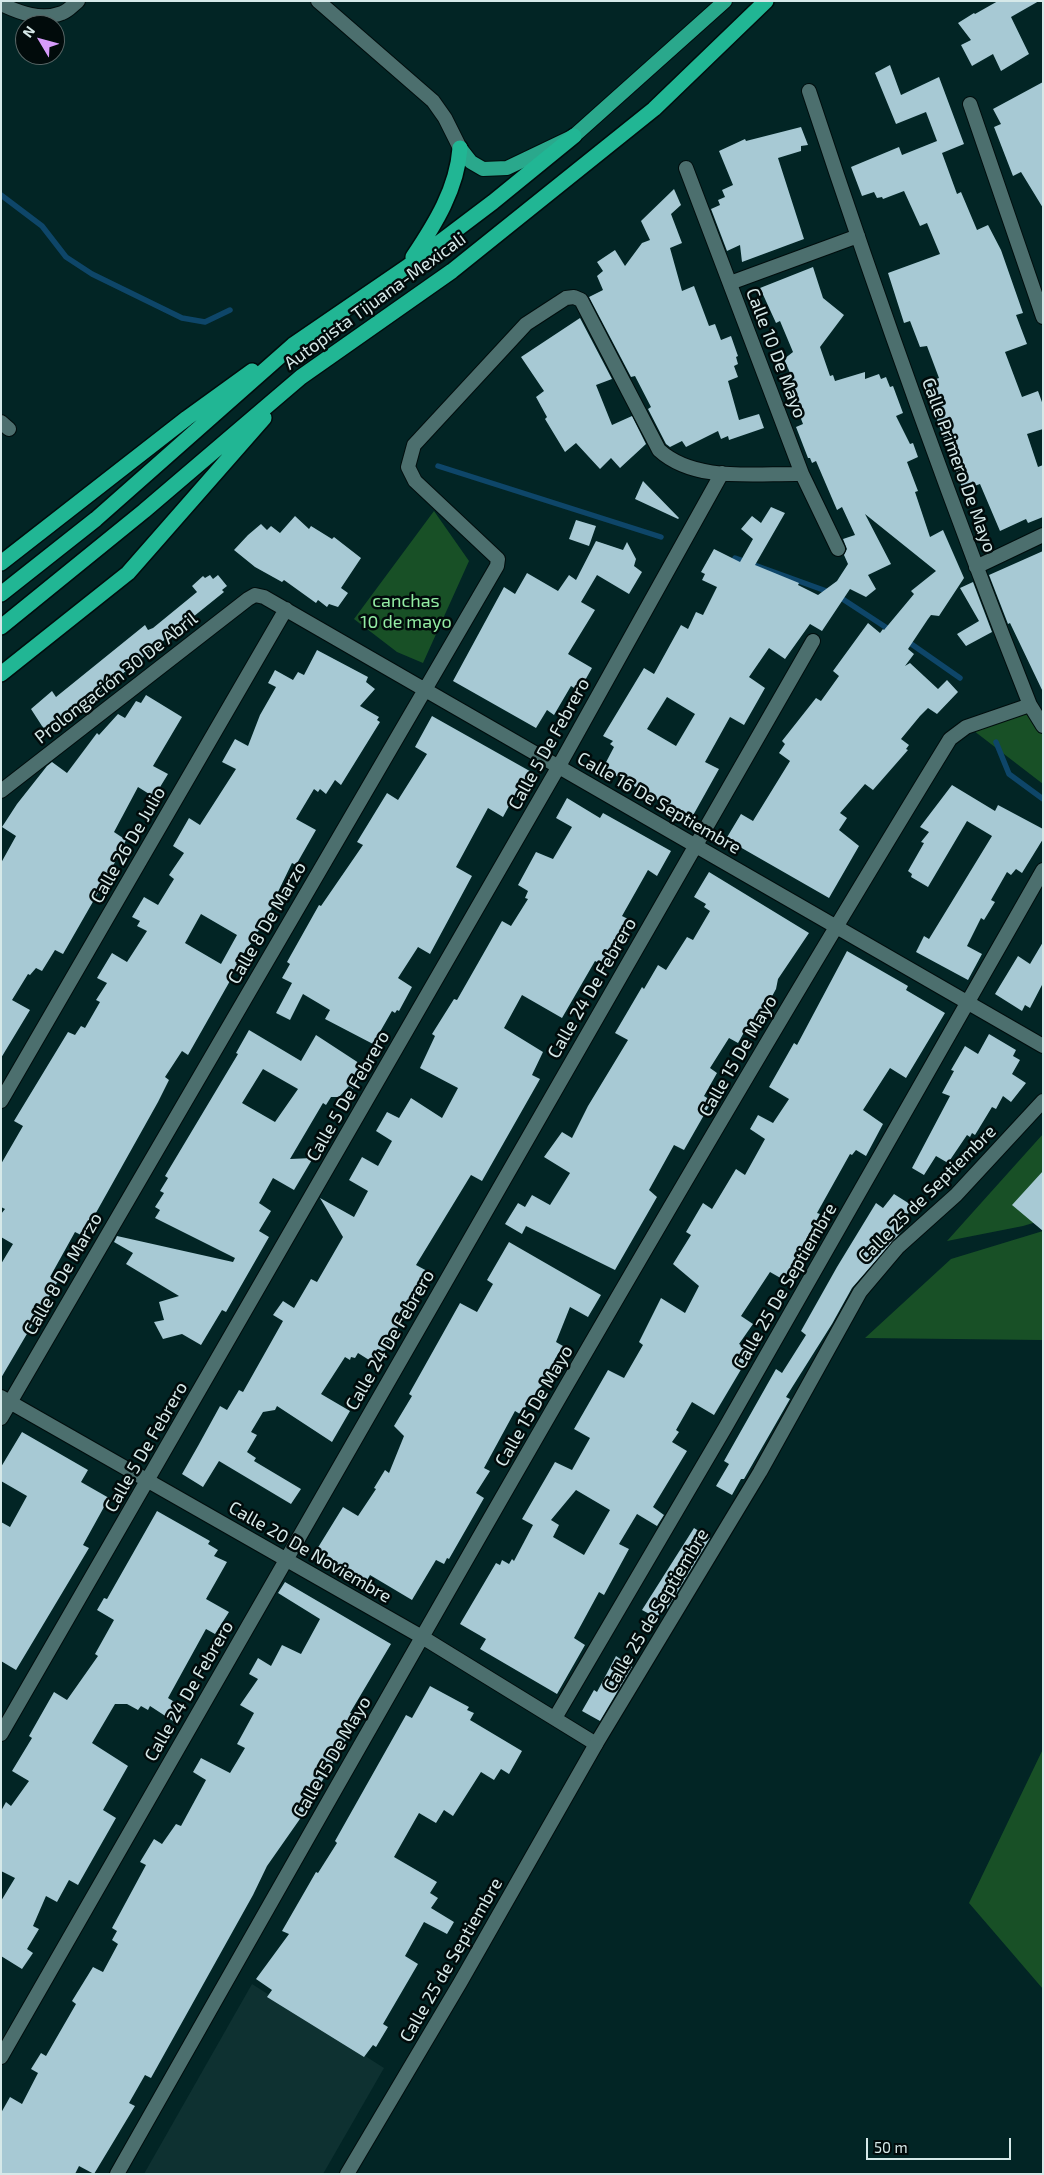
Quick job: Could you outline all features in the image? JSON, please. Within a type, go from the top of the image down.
[{"type":"highway","name":"Autopista Tijuana-Mexicali","points":[[1,594],[96,519],[294,345],[407,267],[493,202],[574,136],[725,1]]},
{"type":"highway","name":"Autopista Tijuana-Mexicali","points":[[1,627],[144,511],[301,377],[452,271],[654,109],[766,1]]},
{"type":"highway","points":[[460,148],[471,162],[482,169],[508,168],[574,136]]},
{"type":"highway","points":[[407,267],[436,222],[458,170],[460,148]]},
{"type":"highway","points":[[1,563],[187,418],[244,376],[294,345]]},
{"type":"highway","points":[[1,674],[128,573],[301,377]]},
{"type":"street","points":[[1,4],[18,12],[39,16],[63,13],[78,1]]},
{"type":"street","points":[[318,1],[433,101],[445,118],[460,148]]},
{"type":"street","name":"Calle Primero De Mayo","points":[[810,91],[858,236],[976,567],[1030,705],[1043,726]]},
{"type":"street","points":[[970,104],[1043,317]]},
{"type":"street","name":"Calle 10 De Mayo","points":[[686,168],[802,474],[838,549]]},
{"type":"street","points":[[730,283],[858,236]]},
{"type":"street","name":"Calle 8 De Marzo","points":[[1,1418],[6,1400],[497,566],[498,559],[415,481],[408,467],[414,445],[526,324],[566,298],[574,297],[582,300],[659,450],[671,461],[686,468],[722,473]]},
{"type":"street","points":[[722,473],[802,474]]},
{"type":"street","name":"Calle 5 De Febrero","points":[[1,1734],[559,766],[722,473]]},
{"type":"street","points":[[976,567],[1043,535]]},
{"type":"street","name":"Calle 16 De Septiembre","points":[[255,595],[264,597],[286,609],[425,688],[1043,1046]]},
{"type":"street","name":"Prolongación 30 De Abril","points":[[1,791],[255,595]]},
{"type":"street","name":"Calle 26 De Julio","points":[[1,1100],[286,609]]},
{"type":"street","name":"Calle 24 De Febrero","points":[[1,2058],[695,846],[814,642]]},
{"type":"street","name":"Calle 15 De Mayo","points":[[117,2174],[422,1637],[836,926],[950,739],[966,727],[1030,705]]},
{"type":"street","name":"Calle 25 De Septiembre","points":[[555,1718],[969,1003],[1043,870]]},
{"type":"street","name":"Calle 25 de Septiembre","points":[[348,2174],[460,1983],[596,1744],[760,1472],[860,1292],[898,1247],[956,1195],[1043,1101]]},
{"type":"street","name":"Calle 20 De Noviembre","points":[[6,1400],[422,1637],[596,1744]]},
{"type":"shaded area","points":[[252,1984],[384,2068],[323,2174],[144,2174]]},
{"type":"green space","name":"canchas 10 de mayo","points":[[434,511],[469,561],[423,663],[397,652],[354,619]]},
{"type":"green space","points":[[1025,703],[1043,733],[1043,784],[965,724]]},
{"type":"green space","points":[[1043,1134],[1043,1220],[1023,1226],[947,1241]]},
{"type":"green space","points":[[1043,1231],[1043,1340],[865,1338],[951,1259]]},
{"type":"green space","points":[[1043,1749],[1043,1989],[969,1903]]},
{"type":"building","points":[[998,1],[1039,1],[1011,17],[1029,54],[1001,71],[993,54],[972,66],[961,45],[971,40],[958,23]]},
{"type":"building","points":[[890,65],[901,95],[939,77],[964,144],[942,153],[957,194],[961,192],[977,230],[988,225],[1001,250],[1023,313],[1016,315],[1027,344],[1005,352],[1022,397],[1038,391],[1043,405],[1043,429],[1027,434],[1038,467],[1043,465],[1043,517],[1028,523],[1026,519],[1000,531],[980,484],[963,490],[934,412],[937,411],[925,383],[939,378],[927,346],[920,347],[910,321],[904,323],[888,273],[940,254],[927,223],[920,226],[904,191],[883,199],[882,197],[877,198],[874,192],[862,196],[851,167],[899,147],[902,155],[937,141],[926,112],[896,124],[875,73]]},
{"type":"building","points":[[1043,82],[1043,208],[1021,172],[1013,176],[994,127],[1001,124],[993,109]]},
{"type":"building","points":[[801,127],[808,145],[801,146],[801,151],[778,158],[804,239],[742,262],[740,245],[727,251],[711,209],[720,205],[718,200],[725,197],[722,190],[733,185],[719,151],[745,139],[746,141]]},
{"type":"building","points":[[674,189],[681,205],[671,214],[682,243],[670,248],[682,291],[694,286],[709,326],[715,324],[721,340],[731,336],[738,356],[736,357],[738,364],[734,366],[738,377],[728,381],[739,420],[759,414],[764,428],[729,440],[728,436],[721,439],[718,431],[686,447],[682,441],[670,447],[666,444],[648,409],[651,407],[635,376],[631,377],[589,297],[603,290],[597,276],[603,271],[597,262],[615,250],[625,266],[642,243],[650,240],[641,221]]},
{"type":"building","points":[[813,267],[823,298],[844,315],[820,347],[830,376],[833,375],[835,381],[865,372],[865,379],[879,374],[881,379],[886,377],[890,387],[893,386],[903,413],[896,416],[910,444],[913,443],[918,457],[907,462],[918,491],[915,492],[930,537],[943,530],[964,578],[939,616],[931,615],[928,619],[908,649],[914,654],[905,666],[910,663],[938,689],[947,680],[958,692],[937,714],[928,708],[920,716],[901,739],[909,745],[906,749],[908,750],[873,790],[865,784],[840,813],[847,818],[839,830],[859,846],[829,898],[726,839],[741,814],[753,821],[790,761],[779,753],[785,744],[782,741],[816,698],[821,701],[839,676],[833,671],[868,623],[880,633],[884,630],[914,594],[911,591],[936,571],[865,514],[891,564],[868,575],[876,589],[866,597],[850,589],[822,631],[810,624],[785,659],[769,648],[749,677],[765,688],[744,725],[730,717],[705,762],[719,769],[691,819],[603,768],[614,747],[610,744],[613,741],[603,736],[644,668],[654,674],[681,625],[688,629],[696,612],[703,615],[717,587],[702,580],[705,574],[701,572],[714,549],[740,562],[753,539],[741,529],[752,516],[761,523],[771,507],[785,513],[755,565],[799,583],[798,585],[818,595],[837,581],[848,564],[844,555],[847,549],[843,539],[855,535],[842,507],[837,510],[816,461],[812,463],[810,458],[808,458],[796,427],[803,424],[785,377],[791,375],[784,359],[793,352],[780,321],[776,323],[760,288]],"holes":[[[667,697],[695,714],[676,746],[647,729]]]},
{"type":"building","points":[[580,318],[612,379],[596,385],[612,425],[632,416],[646,444],[620,468],[611,458],[600,469],[576,443],[565,452],[545,419],[547,417],[536,397],[544,391],[521,357]]},
{"type":"building","points":[[643,481],[679,518],[678,519],[635,499]]},
{"type":"building","points":[[295,516],[309,529],[311,526],[332,539],[334,537],[361,558],[341,588],[348,593],[338,607],[329,604],[327,607],[318,600],[316,603],[284,580],[282,582],[255,567],[234,550],[261,524],[267,530],[271,526],[280,533]]},
{"type":"building","points":[[576,520],[596,526],[589,546],[569,539]]},
{"type":"building","points":[[596,541],[623,550],[627,542],[636,559],[634,566],[642,572],[629,594],[597,575],[581,602],[595,610],[568,654],[592,668],[579,691],[571,686],[554,715],[547,710],[536,728],[453,681],[504,587],[515,594],[527,573],[558,591],[569,575],[576,580]]},
{"type":"building","points":[[1043,551],[1043,692],[1010,623],[1008,624],[989,575]]},
{"type":"building","points":[[210,575],[213,579],[218,575],[227,586],[222,590],[224,592],[49,733],[42,726],[31,709],[52,691],[56,697],[145,625],[148,630],[153,628],[197,592],[192,586],[203,576],[205,578]]},
{"type":"building","points":[[973,582],[992,632],[966,646],[957,634],[979,621],[960,588]]},
{"type":"building","points":[[317,650],[368,677],[366,682],[375,689],[360,706],[379,717],[377,720],[380,722],[341,785],[335,780],[326,794],[320,789],[318,792],[314,789],[296,819],[316,830],[296,865],[292,863],[276,896],[278,897],[252,942],[236,964],[239,965],[188,1055],[182,1051],[165,1077],[169,1080],[158,1102],[83,1236],[75,1232],[50,1277],[58,1281],[1,1378],[1,1264],[13,1244],[1,1237],[1,1214],[5,1209],[1,1207],[1,1164],[23,1126],[14,1121],[68,1032],[75,1035],[81,1026],[85,1028],[100,1002],[96,1000],[107,983],[97,978],[112,953],[127,962],[147,931],[137,926],[140,921],[132,917],[144,897],[158,905],[174,879],[169,875],[184,853],[173,846],[189,818],[200,825],[236,769],[222,762],[235,739],[248,746],[260,715],[276,687],[268,683],[275,670],[293,680],[298,672],[304,675]],"holes":[[[201,914],[237,935],[221,964],[185,943]]]},
{"type":"building","points":[[146,695],[182,717],[153,766],[168,774],[154,797],[138,787],[114,832],[126,840],[63,954],[55,950],[42,971],[36,968],[30,975],[28,974],[12,1000],[30,1010],[1,1058],[1,863],[16,836],[2,827],[17,804],[47,766],[52,762],[67,773],[97,733],[99,735],[118,714],[125,718],[136,701],[141,703]]},
{"type":"building","points":[[432,716],[535,774],[527,787],[521,784],[503,817],[488,808],[456,867],[472,876],[430,954],[418,947],[398,978],[412,987],[399,1011],[397,1010],[395,1013],[392,1011],[373,1044],[325,1019],[330,1010],[303,994],[290,1020],[276,1013],[292,983],[282,978],[290,964],[287,962],[319,905],[321,906],[363,845],[357,842],[387,793],[398,800],[427,754],[415,747]]},
{"type":"building","points":[[952,785],[995,811],[998,805],[1043,829],[1043,839],[1022,873],[1016,869],[1011,875],[1007,872],[991,900],[995,902],[984,920],[981,918],[967,946],[982,954],[968,980],[916,952],[924,936],[929,939],[992,836],[967,821],[928,887],[911,877],[912,874],[908,871],[924,843],[921,842],[929,832],[920,827]]},
{"type":"building","points":[[567,798],[600,818],[603,813],[671,851],[657,876],[648,870],[622,916],[630,920],[604,966],[595,961],[562,1018],[522,995],[504,1028],[543,1052],[532,1075],[540,1079],[482,1181],[471,1175],[416,1265],[429,1272],[377,1365],[358,1353],[355,1358],[351,1357],[350,1360],[345,1357],[321,1394],[350,1411],[332,1442],[277,1406],[275,1410],[263,1412],[251,1432],[257,1435],[247,1452],[256,1458],[254,1461],[301,1489],[291,1504],[219,1461],[203,1487],[182,1474],[220,1406],[227,1410],[239,1390],[243,1392],[283,1321],[273,1315],[283,1301],[294,1308],[311,1279],[317,1282],[343,1237],[320,1198],[354,1217],[368,1191],[349,1180],[362,1157],[378,1166],[392,1141],[376,1131],[387,1112],[399,1118],[411,1098],[442,1118],[458,1088],[420,1068],[435,1036],[432,1034],[454,999],[457,1000],[502,921],[511,926],[528,899],[525,898],[528,891],[518,885],[536,852],[553,859],[572,827],[556,818]]},
{"type":"building","points":[[709,872],[809,933],[778,979],[776,989],[757,1024],[751,1020],[738,1043],[729,1038],[710,1068],[717,1073],[704,1096],[712,1101],[684,1150],[674,1145],[649,1190],[657,1197],[615,1270],[526,1226],[522,1234],[505,1224],[518,1203],[525,1207],[532,1195],[550,1205],[570,1173],[544,1157],[562,1132],[572,1138],[588,1106],[628,1040],[615,1033],[642,987],[644,989],[658,965],[666,970],[687,937],[693,940],[710,911],[704,907],[706,904],[694,897]]},
{"type":"building","points":[[1043,942],[1043,983],[1030,1008],[1025,1005],[1022,1011],[995,994],[1018,956],[1030,964]]},
{"type":"building","points":[[847,951],[908,986],[906,990],[945,1013],[906,1078],[890,1068],[863,1110],[883,1124],[866,1156],[856,1150],[852,1155],[850,1154],[817,1213],[820,1214],[784,1280],[770,1272],[741,1316],[753,1324],[739,1344],[752,1351],[714,1415],[692,1402],[676,1430],[679,1432],[672,1442],[687,1451],[653,1507],[664,1515],[657,1526],[637,1514],[619,1544],[629,1549],[604,1595],[599,1592],[574,1638],[585,1645],[557,1694],[480,1649],[486,1639],[460,1624],[496,1563],[500,1565],[502,1560],[509,1564],[512,1559],[514,1561],[533,1525],[522,1519],[555,1462],[572,1470],[590,1438],[574,1429],[608,1370],[624,1378],[643,1345],[639,1342],[661,1298],[685,1313],[699,1286],[673,1264],[691,1235],[686,1232],[703,1203],[712,1209],[736,1169],[745,1175],[765,1139],[750,1129],[758,1115],[773,1123],[789,1099],[769,1087],[794,1043],[797,1045]],"holes":[[[576,1490],[610,1510],[584,1555],[553,1537],[559,1525],[551,1520]]]},
{"type":"building","points":[[249,1030],[301,1061],[316,1035],[365,1067],[353,1089],[349,1086],[339,1097],[331,1097],[326,1105],[323,1103],[290,1159],[313,1158],[294,1190],[273,1178],[259,1203],[271,1211],[259,1231],[269,1237],[226,1312],[222,1310],[201,1345],[182,1334],[163,1339],[154,1322],[164,1320],[159,1302],[179,1296],[126,1264],[133,1253],[114,1242],[117,1236],[233,1262],[235,1258],[155,1218],[160,1210],[155,1207],[164,1193],[160,1191],[168,1178],[165,1176],[238,1054],[236,1053]],"holes":[[[263,1069],[298,1089],[275,1122],[242,1103]]]},
{"type":"building","points":[[989,1034],[1016,1050],[1013,1056],[1020,1060],[1012,1074],[1026,1083],[1011,1102],[1003,1096],[996,1109],[992,1107],[975,1135],[972,1133],[970,1137],[967,1135],[948,1163],[936,1156],[924,1175],[912,1168],[950,1096],[942,1093],[954,1071],[951,1070],[965,1046],[978,1054]]},
{"type":"building","points":[[1043,1171],[1043,1231],[1012,1205]]},
{"type":"building","points":[[894,1194],[913,1206],[902,1223],[906,1226],[852,1288],[832,1324],[786,1397],[790,1399],[744,1479],[741,1479],[732,1495],[716,1486],[729,1464],[724,1461],[776,1369],[782,1373],[806,1335],[801,1331],[876,1203],[883,1208]]},
{"type":"building","points":[[509,1242],[601,1295],[588,1317],[570,1307],[556,1342],[563,1346],[555,1359],[560,1362],[520,1414],[515,1411],[484,1468],[490,1471],[476,1493],[484,1498],[449,1559],[447,1558],[444,1564],[436,1560],[412,1600],[370,1575],[365,1584],[314,1554],[343,1507],[358,1516],[376,1489],[374,1488],[385,1470],[389,1473],[404,1436],[394,1426],[412,1396],[409,1394],[460,1303],[477,1312],[493,1284],[487,1280]]},
{"type":"building","points":[[22,1432],[88,1470],[81,1482],[109,1498],[83,1545],[89,1548],[16,1670],[1,1661],[1,1522],[10,1527],[27,1496],[1,1481],[1,1467]]},
{"type":"building","points":[[157,1511],[210,1541],[208,1544],[218,1550],[214,1556],[227,1562],[206,1599],[229,1612],[215,1634],[206,1629],[168,1698],[181,1706],[173,1721],[150,1706],[148,1710],[141,1706],[138,1710],[127,1704],[115,1704],[92,1743],[128,1766],[103,1810],[116,1818],[78,1885],[69,1880],[57,1902],[46,1896],[33,1926],[39,1929],[27,1949],[33,1953],[22,1969],[1,1956],[1,1901],[15,1878],[1,1871],[1,1811],[6,1802],[11,1806],[29,1781],[12,1771],[32,1738],[29,1736],[54,1692],[67,1700],[98,1656],[95,1654],[114,1620],[97,1610],[104,1598],[107,1599]]},
{"type":"building","points":[[694,1528],[710,1538],[667,1609],[664,1606],[657,1618],[642,1610]]},
{"type":"building","points":[[285,1582],[391,1644],[350,1713],[359,1717],[302,1816],[267,1866],[253,1895],[151,2078],[145,2075],[129,2103],[135,2106],[94,2174],[79,2166],[75,2174],[1,2174],[1,2113],[10,2097],[22,2104],[38,2073],[31,2069],[41,2053],[46,2056],[76,2004],[72,2001],[93,1967],[103,1972],[118,1944],[112,1940],[117,1931],[112,1928],[146,1865],[140,1862],[154,1839],[162,1844],[176,1824],[181,1826],[206,1780],[193,1772],[201,1758],[230,1773],[245,1748],[237,1744],[254,1713],[240,1705],[258,1679],[249,1674],[258,1658],[271,1666],[282,1645],[301,1654],[320,1619],[278,1593]]},
{"type":"building","points":[[616,1656],[632,1667],[600,1721],[582,1711],[594,1690],[597,1692]]},
{"type":"building","points":[[430,1686],[469,1707],[467,1710],[474,1713],[470,1720],[522,1751],[509,1774],[501,1769],[494,1780],[481,1772],[453,1816],[444,1810],[436,1823],[419,1813],[394,1857],[437,1882],[430,1893],[438,1898],[431,1908],[454,1922],[447,1934],[424,1922],[405,1956],[418,1964],[383,2024],[388,2027],[376,2047],[373,2045],[364,2057],[267,1997],[272,1990],[256,1979],[289,1934],[282,1931],[316,1872],[318,1873],[337,1843],[335,1841],[406,1715],[412,1718]]},
{"type":"waterway","points":[[1,195],[42,226],[66,257],[92,274],[182,318],[205,322],[230,310]]},
{"type":"waterway","points":[[438,466],[661,537]]},
{"type":"waterway","points":[[735,558],[829,592]]},
{"type":"waterway","points":[[838,596],[893,632]]},
{"type":"waterway","points":[[907,641],[960,678]]},
{"type":"waterway","points":[[996,742],[1009,774],[1043,799]]}]
